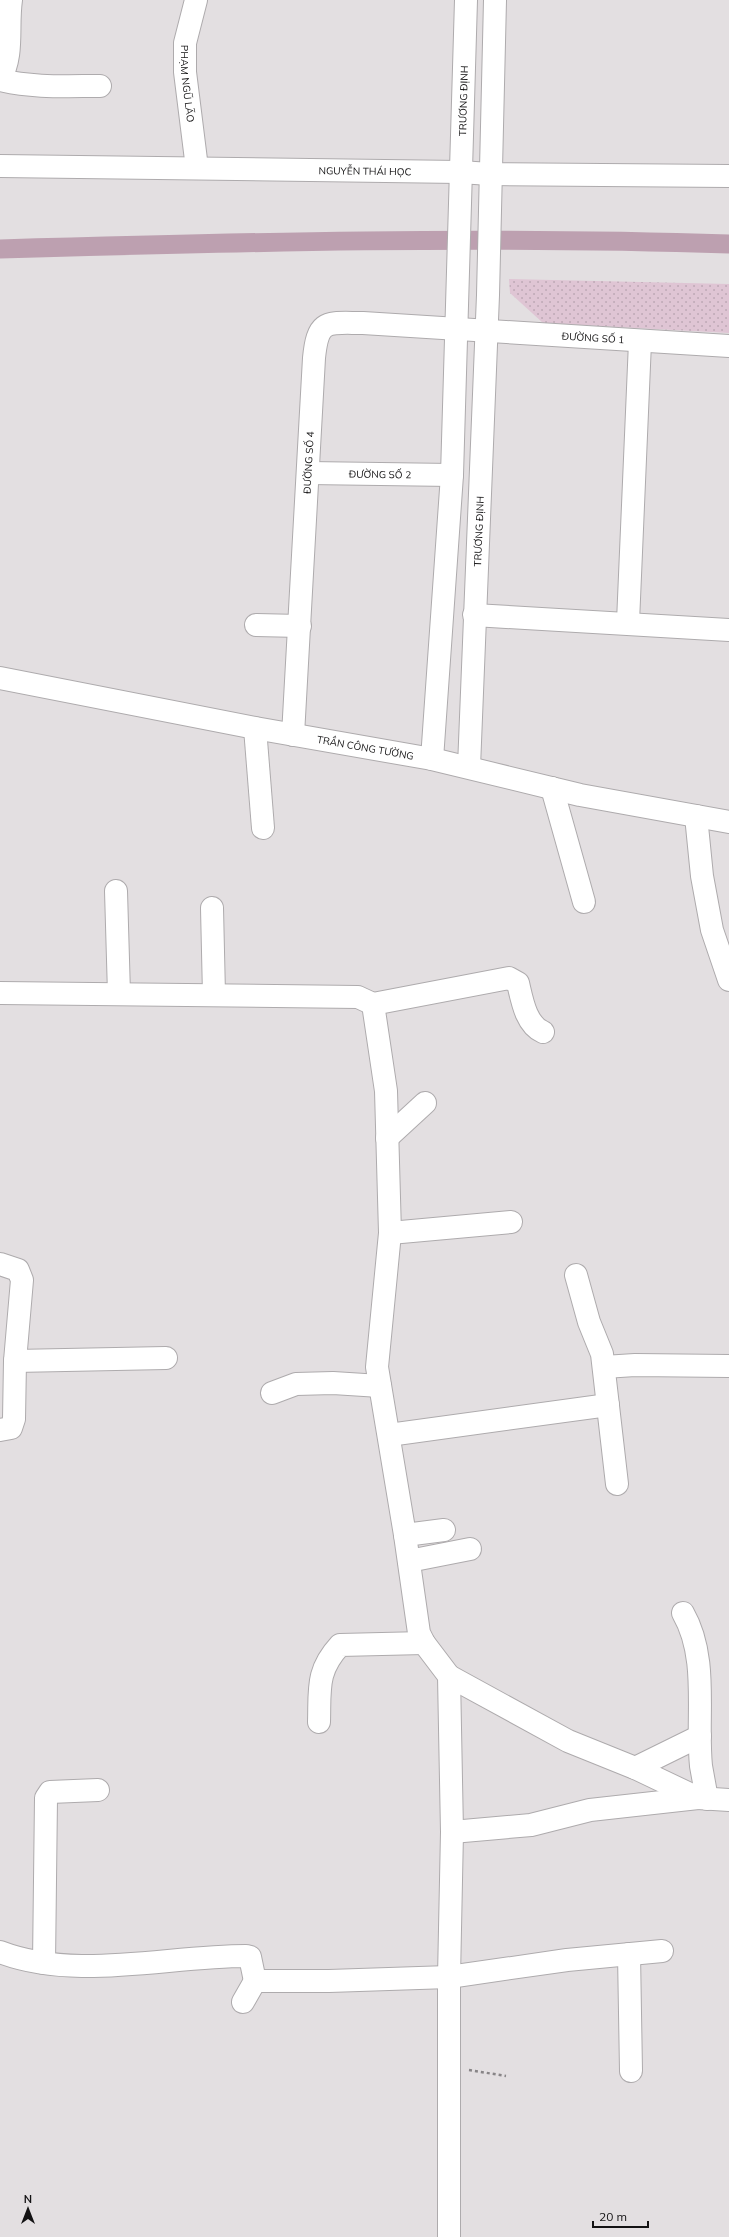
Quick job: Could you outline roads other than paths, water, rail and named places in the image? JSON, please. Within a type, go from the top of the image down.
[{"type":"street","points":[[11,0],[9,49],[6,70],[0,80],[18,85],[48,87],[100,86]]},
{"type":"street","name":"PHẠM NGŨ LÃO","points":[[196,0],[185,43],[185,72],[197,168]]},
{"type":"street","name":"TRƯƠNG ĐỊNH","points":[[457,328],[460,172],[466,0]]},
{"type":"street","points":[[490,174],[495,0]]},
{"type":"street","name":"NGUYỄN THÁI HỌC","points":[[0,166],[460,172],[490,174],[729,176]]},
{"type":"street","name":"TRƯƠNG ĐỊNH","points":[[469,767],[488,295],[490,174]]},
{"type":"street","name":"ĐƯỜNG SỐ 4","points":[[293,735],[316,337],[322,327],[332,323],[363,323],[457,328]]},
{"type":"street","points":[[432,758],[452,475],[457,328]]},
{"type":"street","name":"ĐƯỜNG SỐ 1","points":[[457,328],[640,342],[729,346]]},
{"type":"street","points":[[628,622],[640,342]]},
{"type":"street","name":"ĐƯỜNG SỐ 2","points":[[308,473],[452,475]]},
{"type":"street","points":[[474,615],[628,622],[729,630]]},
{"type":"street","points":[[256,625],[300,626]]},
{"type":"street","name":"TRẦN CÔNG TƯỜNG","points":[[0,678],[255,728],[432,758],[580,795],[729,822]]},
{"type":"street","points":[[255,728],[263,828]]},
{"type":"street","points":[[552,788],[584,902]]},
{"type":"street","points":[[696,816],[702,876],[712,930],[729,980]]},
{"type":"street","points":[[116,891],[119,994]]},
{"type":"street","points":[[212,908],[214,996]]},
{"type":"street","points":[[0,993],[358,997],[373,1004],[509,978],[518,983],[528,1017],[537,1029],[543,1032]]},
{"type":"street","points":[[373,1004],[386,1091],[390,1233],[377,1367],[405,1535],[419,1633],[424,1643],[449,1676],[568,1740],[635,1768],[702,1799]]},
{"type":"street","points":[[387,1138],[425,1103]]},
{"type":"street","points":[[390,1233],[511,1222]]},
{"type":"street","points":[[0,1264],[18,1270],[22,1280],[15,1361],[14,1419],[11,1428],[0,1430]]},
{"type":"street","points":[[576,1276],[589,1322],[602,1354],[617,1484]]},
{"type":"street","points":[[15,1361],[166,1358]]},
{"type":"street","points":[[604,1367],[635,1365],[729,1366]]},
{"type":"street","points":[[272,1393],[296,1384],[333,1383],[380,1386]]},
{"type":"street","points":[[389,1435],[608,1405]]},
{"type":"street","points":[[405,1535],[444,1530]]},
{"type":"street","points":[[409,1561],[470,1549]]},
{"type":"street","points":[[683,1613],[692,1629],[698,1659],[702,1799]]},
{"type":"street","points":[[319,1722],[320,1676],[329,1657],[340,1645],[424,1643]]},
{"type":"street","points":[[449,1676],[452,1832],[449,1977],[449,2237]]},
{"type":"street","points":[[635,1768],[700,1736]]},
{"type":"street","points":[[44,1963],[46,1798],[50,1792],[98,1790]]},
{"type":"street","points":[[452,1832],[531,1825],[590,1810],[702,1799],[729,1800]]},
{"type":"street","points":[[255,1980],[329,1981],[449,1977],[567,1960],[662,1951]]},
{"type":"street","points":[[0,1952],[20,1960],[68,1966],[246,1956],[250,1957],[252,1962],[255,1980],[243,2002]]},
{"type":"street","points":[[629,1954],[631,2071]]},
{"type":"waterway","points":[[0,249],[273,242],[456,240],[547,240],[729,244]]}]
